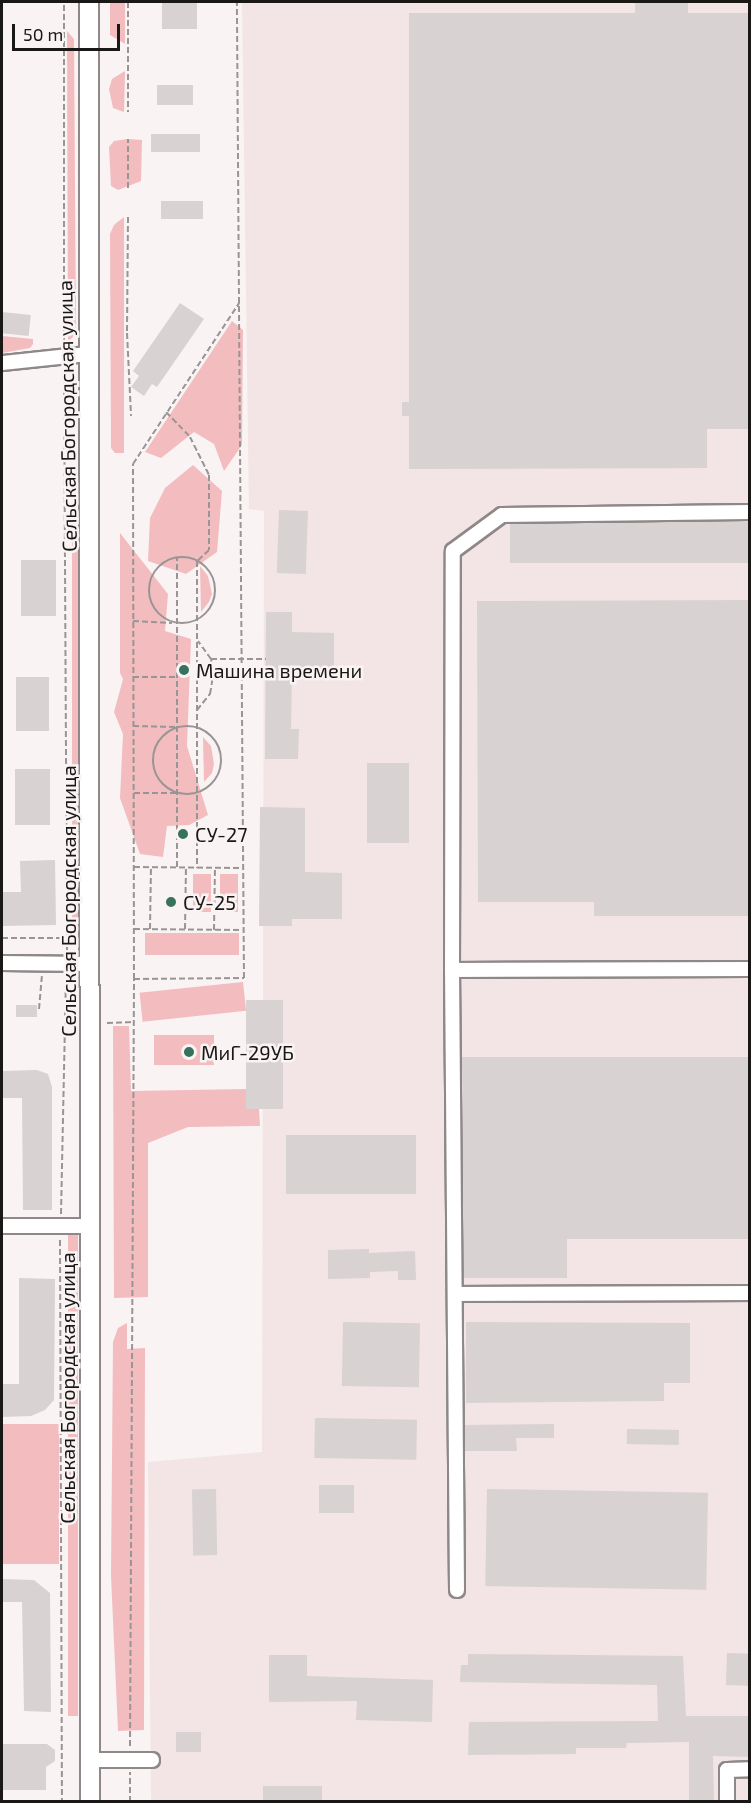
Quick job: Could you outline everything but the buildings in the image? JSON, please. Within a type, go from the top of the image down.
[{"type":"main road","name":"Сельская Богородская улица","points":[[89,2],[87,354],[91,530],[90,1802]]},
{"type":"lane","points":[[2,363],[87,354]]},
{"type":"lane","points":[[457,1590],[452,970],[453,551],[502,515],[750,512]]},
{"type":"lane","points":[[2,963],[90,964]]},
{"type":"lane","points":[[452,970],[750,969]]},
{"type":"lane","points":[[2,1226],[60,1228],[89,1226]]},
{"type":"lane","points":[[455,1294],[750,1293]]},
{"type":"lane","points":[[90,1760],[152,1760]]},
{"type":"lane","points":[[727,1802],[727,1770],[750,1769]]},
{"type":"path","points":[[62,1802],[60,1228],[67,1024],[65,964],[68,938],[63,356],[64,2]]},
{"type":"path","points":[[128,2],[128,112]]},
{"type":"path","points":[[134,979],[244,978],[237,2]]},
{"type":"path","points":[[128,139],[128,188]]},
{"type":"path","points":[[128,217],[127,333],[130,416]]},
{"type":"path","points":[[130,1802],[134,979],[133,464],[239,303]]},
{"type":"path","points":[[166,412],[190,437],[209,475],[209,550],[197,561],[196,868]]},
{"type":"path","points":[[133,621],[178,623],[197,619],[206,613],[215,595],[212,575],[197,561],[177,557],[159,567],[149,585],[149,596],[159,614],[178,623]]},
{"type":"path","points":[[177,557],[177,867]]},
{"type":"path","points":[[197,640],[211,658],[210,694],[197,710]]},
{"type":"path","points":[[211,658],[266,658]]},
{"type":"path","points":[[133,677],[178,677]]},
{"type":"path","points":[[134,726],[197,727],[214,739],[221,760],[214,780],[197,792],[134,793]]},
{"type":"path","points":[[177,727],[161,737],[153,754],[153,764],[161,782],[177,792]]},
{"type":"path","points":[[134,867],[243,868]]},
{"type":"path","points":[[150,929],[151,867]]},
{"type":"path","points":[[185,929],[186,868]]},
{"type":"path","points":[[214,930],[215,868]]},
{"type":"path","points":[[134,929],[243,930]]},
{"type":"path","points":[[2,938],[68,938]]},
{"type":"path","points":[[39,1009],[41,978],[45,971]]},
{"type":"shaded area","points":[[110,2],[125,2],[125,44],[110,35]]},
{"type":"shaded area","points":[[242,2],[749,2],[749,1801],[151,1801],[148,1462],[262,1452],[264,511],[249,509]]},
{"type":"shaded area","points":[[67,31],[74,39],[76,333],[68,343]]},
{"type":"shaded area","points":[[125,71],[124,112],[113,108],[109,89],[112,79]]},
{"type":"shaded area","points":[[142,140],[141,181],[118,190],[111,186],[109,147],[114,141]]},
{"type":"shaded area","points":[[124,217],[124,453],[115,453],[111,448],[110,234],[114,225]]},
{"type":"shaded area","points":[[232,321],[243,330],[242,445],[224,471],[214,444],[194,432],[161,458],[145,452]]},
{"type":"shaded area","points":[[2,336],[33,339],[33,344],[30,348],[2,353]]},
{"type":"shaded area","points":[[193,465],[222,491],[217,552],[186,574],[148,561],[150,518],[165,488]]},
{"type":"shaded area","points":[[120,533],[168,594],[165,631],[191,639],[187,746],[208,815],[189,825],[167,826],[163,857],[140,854],[120,798],[123,734],[114,712],[123,679],[120,673]]},
{"type":"shaded area","points":[[72,534],[81,534],[81,932],[72,932]]},
{"type":"shaded area","points":[[200,566],[208,576],[212,594],[201,612]]},
{"type":"shaded area","points":[[203,737],[211,746],[214,764],[212,773],[204,782]]},
{"type":"shaded area","points":[[193,874],[211,874],[211,912],[193,912]]},
{"type":"shaded area","points":[[220,874],[238,874],[238,912],[220,912]]},
{"type":"shaded area","points":[[145,933],[239,933],[239,955],[145,955]]},
{"type":"shaded area","points":[[243,982],[246,1011],[143,1022],[140,993]]},
{"type":"shaded area","points":[[113,1026],[129,1026],[131,1091],[246,1089],[259,1109],[260,1126],[188,1127],[148,1143],[148,1297],[114,1298]]},
{"type":"shaded area","points":[[154,1035],[214,1035],[214,1065],[154,1065]]},
{"type":"shaded area","points":[[68,1232],[78,1232],[78,1716],[68,1716]]},
{"type":"shaded area","points":[[127,1323],[127,1349],[145,1348],[144,1730],[118,1731],[111,1576],[113,1342],[118,1328]]},
{"type":"shaded area","points":[[2,1424],[59,1424],[59,1564],[2,1564]]},
{"type":"place","name":"Машина времени","points":[[184,670]]},
{"type":"place","name":"СУ-27","points":[[183,834]]},
{"type":"place","name":"СУ-25","points":[[171,902]]},
{"type":"place","name":"МиГ-29УБ","points":[[189,1052]]}]
